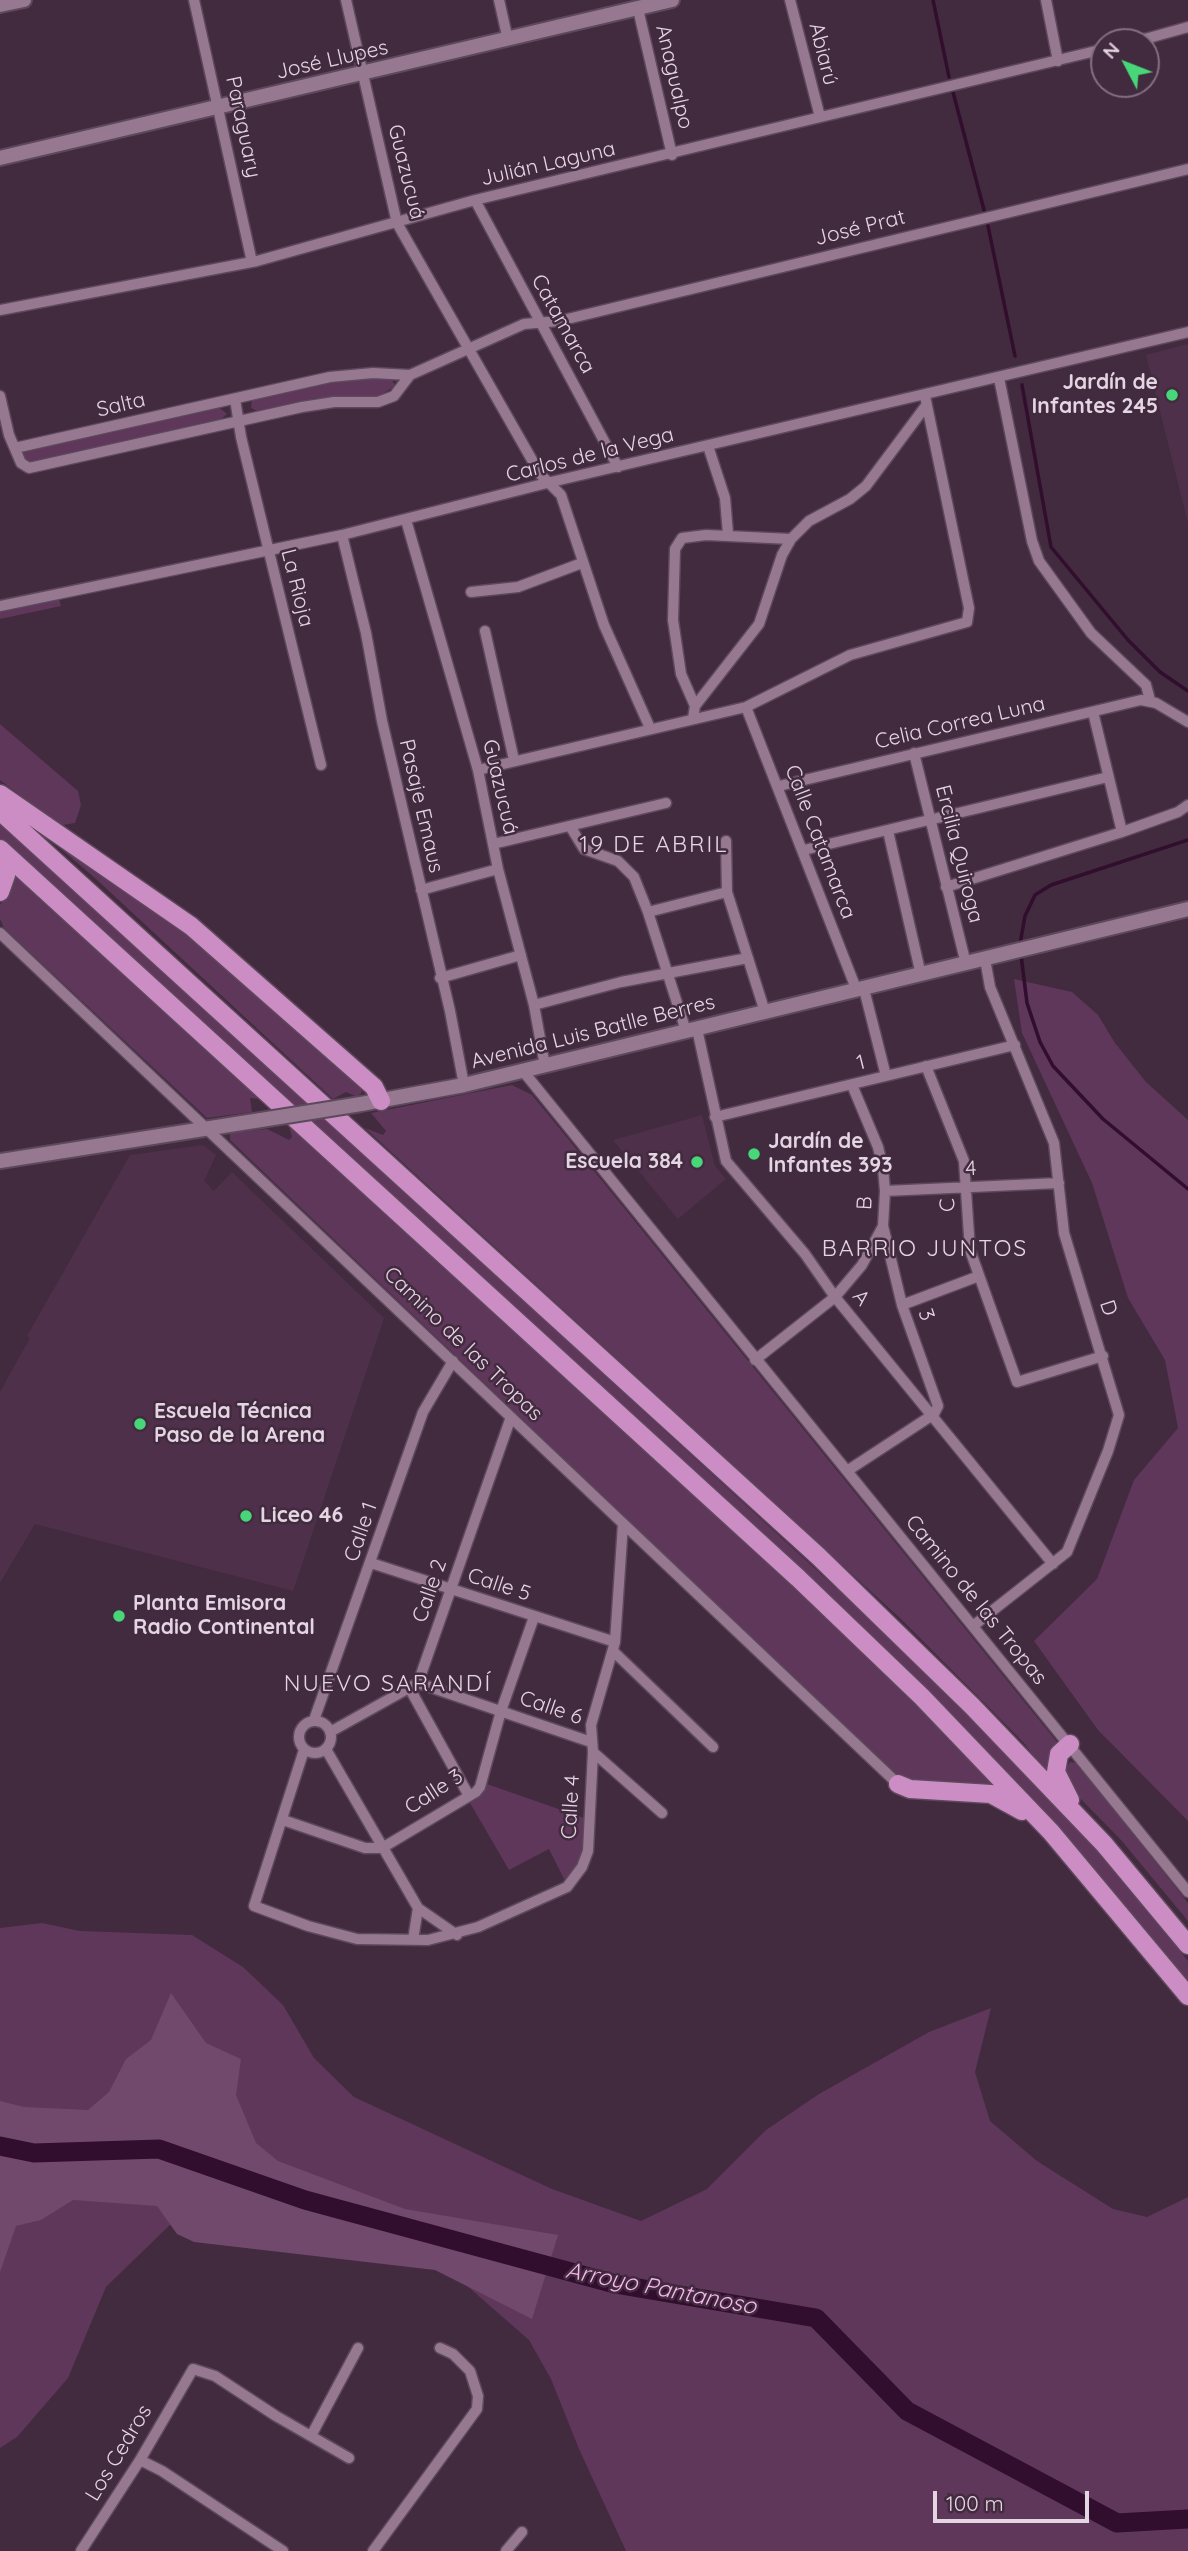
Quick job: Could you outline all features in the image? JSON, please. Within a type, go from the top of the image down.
[{"type":"highway","points":[[0,794],[191,926],[374,1087],[381,1101]]},
{"type":"highway","points":[[0,811],[818,1556],[920,1654],[1087,1826],[1188,1945]]},
{"type":"highway","points":[[0,850],[6,867],[0,892]]},
{"type":"highway","points":[[0,850],[798,1578],[922,1697],[1051,1832],[1188,1996]]},
{"type":"highway","points":[[1070,1744],[1059,1754],[1056,1772],[1064,1791],[1087,1826]]},
{"type":"highway","points":[[898,1784],[910,1789],[991,1794],[1051,1832]]},
{"type":"main road","points":[[0,5],[24,0]]},
{"type":"main road","name":"José Llupes","points":[[0,158],[638,9],[652,2],[672,0]]},
{"type":"main road","name":"Avenida Luis Batlle Berres","points":[[0,1161],[381,1101],[464,1085],[1188,909]]},
{"type":"street","name":"Paraguary","points":[[194,0],[252,262]]},
{"type":"street","name":"Guazucuá","points":[[346,0],[397,223],[540,474],[551,482],[561,495],[607,633],[649,728]]},
{"type":"street","points":[[499,0],[508,40]]},
{"type":"street","name":"Abiarú","points":[[790,0],[820,117]]},
{"type":"street","points":[[1046,0],[1058,61]]},
{"type":"street","name":"Anagualpo","points":[[638,9],[672,155]]},
{"type":"street","points":[[1160,35],[1188,27]]},
{"type":"street","name":"Julián Laguna","points":[[0,310],[252,262],[475,200],[672,155],[1090,53]]},
{"type":"street","name":"José Prat","points":[[541,322],[559,321],[1188,169]]},
{"type":"street","name":"Catamarca","points":[[475,200],[618,467]]},
{"type":"street","name":"Salta","points":[[410,375],[394,396],[378,402],[334,402],[239,419],[29,468],[21,463],[15,448],[355,373],[410,375],[524,324],[541,322]]},
{"type":"street","name":"Carlos de la Vega","points":[[0,606],[342,535],[551,482],[925,401],[999,378],[1188,332]]},
{"type":"street","points":[[999,378],[1032,541],[1039,561],[1091,633],[1146,685],[1150,700],[1188,722]]},
{"type":"street","points":[[0,396],[15,448]]},
{"type":"street","points":[[235,399],[239,419]]},
{"type":"street","points":[[693,718],[695,706],[755,630],[782,555],[791,539],[809,521],[850,499],[866,486],[925,401]]},
{"type":"street","points":[[478,770],[746,707],[850,655],[963,625],[969,619],[925,401]]},
{"type":"street","name":"La Rioja","points":[[239,419],[267,551],[321,765]]},
{"type":"street","points":[[708,446],[725,498],[728,534]]},
{"type":"street","name":"Guazucuá","points":[[405,520],[478,770],[498,869],[534,1005],[545,1066]]},
{"type":"street","points":[[695,706],[681,674],[673,620],[675,548],[682,538],[728,534],[791,539]]},
{"type":"street","name":"Pasaje Emaus","points":[[342,535],[366,632],[382,721],[440,978],[450,1011],[464,1085]]},
{"type":"street","points":[[471,592],[524,586],[582,563]]},
{"type":"street","points":[[485,631],[514,760]]},
{"type":"street","name":"Celia Correa Luna","points":[[779,786],[914,752],[1150,700]]},
{"type":"street","name":"Calle Catamarca","points":[[746,707],[860,990],[886,1076]]},
{"type":"street","points":[[1093,712],[1122,832]]},
{"type":"street","name":"Ercilia Quiroga","points":[[914,752],[966,964]]},
{"type":"street","points":[[804,850],[1108,777]]},
{"type":"street","points":[[493,844],[666,803]]},
{"type":"street","points":[[947,887],[1122,832],[1188,806]]},
{"type":"street","name":"A","points":[[570,826],[584,849],[618,861],[628,869],[648,912],[667,973],[692,1030],[726,1161],[805,1254],[835,1297],[934,1414],[1053,1564]]},
{"type":"street","points":[[888,831],[922,975]]},
{"type":"street","points":[[726,841],[727,892],[765,1012]]},
{"type":"street","points":[[421,890],[498,869]]},
{"type":"street","points":[[648,912],[727,892]]},
{"type":"street","name":"Camino de las Tropas","points":[[0,933],[898,1784]]},
{"type":"street","points":[[440,978],[521,955]]},
{"type":"street","points":[[534,1005],[667,973],[748,958]]},
{"type":"street","name":"D","points":[[973,1626],[1067,1552],[1118,1423],[1118,1407],[1064,1233],[1054,1143],[990,987],[985,959]]},
{"type":"street","name":"1","points":[[715,1117],[1015,1045]]},
{"type":"street","name":"C","points":[[926,1066],[964,1161],[970,1250],[1017,1382],[1103,1356]]},
{"type":"street","name":"Camino de las Tropas","points":[[523,1071],[1188,1892]]},
{"type":"street","name":"B","points":[[755,1360],[835,1297],[862,1265],[883,1226],[885,1191],[878,1147],[852,1085]]},
{"type":"street","name":"4","points":[[885,1191],[1059,1183]]},
{"type":"street","name":"3","points":[[883,1226],[902,1305],[938,1406],[934,1414]]},
{"type":"street","points":[[902,1305],[979,1276]]},
{"type":"street","name":"Calle 1","points":[[314,1720],[372,1563],[423,1412],[453,1361]]},
{"type":"street","points":[[847,1471],[934,1414]]},
{"type":"street","name":"Calle 2","points":[[414,1686],[452,1589],[511,1417]]},
{"type":"street","name":"Calle 4","points":[[283,1820],[254,1906],[308,1926],[357,1939],[413,1940],[457,1935],[567,1887],[575,1878],[588,1851],[591,1725],[614,1646],[623,1524]]},
{"type":"street","name":"Calle 5","points":[[372,1563],[614,1646],[713,1747]]},
{"type":"street","name":"Calle 3","points":[[383,1848],[470,1796],[480,1787],[501,1711],[534,1617]]},
{"type":"street","points":[[330,1731],[414,1686],[470,1796]]},
{"type":"street","name":"Calle 6","points":[[414,1686],[501,1711],[592,1747],[662,1812]]},
{"type":"street","points":[[330,1731],[314,1720],[302,1728],[300,1741],[304,1750],[283,1820],[365,1848],[383,1848]]},
{"type":"street","points":[[327,1751],[331,1744],[330,1731]]},
{"type":"street","points":[[304,1750],[314,1753],[327,1751]]},
{"type":"street","points":[[327,1751],[418,1908],[457,1935]]},
{"type":"street","points":[[413,1940],[418,1908]]},
{"type":"street","points":[[349,2458],[311,2436],[358,2348]]},
{"type":"street","points":[[373,2551],[474,2414],[479,2403],[470,2371],[453,2354],[440,2348]]},
{"type":"street","name":"Los Cedros","points":[[80,2551],[140,2460],[188,2374],[198,2369],[215,2376],[311,2436]]},
{"type":"street","points":[[140,2460],[162,2471],[283,2551]]},
{"type":"street","points":[[506,2551],[522,2532]]},
{"type":"shaded area","name":"Jardín de Infantes 245","points":[[1188,344],[1188,523],[1146,355]]},
{"type":"shaded area","points":[[338,377],[391,377],[395,386],[376,398],[315,398],[257,411],[251,408],[252,400],[256,396]]},
{"type":"shaded area","points":[[219,407],[227,414],[221,419],[29,463],[21,455],[24,451]]},
{"type":"shaded area","points":[[59,599],[61,606],[0,619],[0,612]]},
{"type":"shaded area","points":[[0,724],[78,791],[81,805],[75,823],[63,825],[54,821],[0,780]]},
{"type":"shaded area","points":[[0,820],[946,1689],[1060,1807],[1143,1906],[1188,1961],[1188,1982],[1078,1851],[0,842]]},
{"type":"shaded area","points":[[27,820],[185,929],[231,968],[362,1090],[361,1094],[355,1096],[346,1092],[333,1099],[96,879]]},
{"type":"shaded area","points":[[11,872],[260,1099],[250,1098],[252,1112],[207,1118],[4,928],[0,919],[0,905],[10,889]]},
{"type":"shaded area","points":[[1014,979],[1072,992],[1098,1015],[1115,1043],[1146,1082],[1188,1120],[1188,1821],[1098,1730],[1034,1641],[1097,1579],[1134,1480],[1178,1428],[1165,1360],[1128,1298],[1092,1183],[1022,1033]]},
{"type":"shaded area","points":[[512,1085],[532,1095],[1057,1742],[1049,1778],[1024,1743],[902,1620],[365,1128],[383,1135],[386,1131],[371,1113]]},
{"type":"shaded area","points":[[702,1115],[715,1166],[726,1179],[678,1219],[613,1140]]},
{"type":"shaded area","points":[[289,1126],[480,1298],[910,1695],[1005,1791],[909,1781],[887,1768],[230,1140],[230,1133],[267,1129],[289,1140],[292,1137]]},
{"type":"shaded area","points":[[203,1145],[216,1155],[204,1181],[214,1191],[232,1172],[384,1318],[293,1591],[35,1524],[0,1583],[0,1392],[30,1338],[27,1336],[130,1155]]},
{"type":"shaded area","points":[[1070,1762],[1077,1763],[1188,1903],[1188,1921],[1121,1840],[1070,1788],[1065,1771]]},
{"type":"shaded area","points":[[487,1784],[587,1819],[584,1845],[576,1868],[570,1876],[564,1879],[549,1849],[509,1870],[470,1803]]},
{"type":"shaded area","points":[[42,1923],[80,1931],[192,1935],[243,1967],[283,2005],[314,2058],[354,2097],[552,2189],[641,2221],[707,2189],[766,2130],[819,2094],[929,2032],[991,2008],[975,2072],[990,2121],[1037,2161],[1113,2209],[1147,2217],[1188,2197],[1188,2551],[626,2551],[579,2449],[551,2379],[529,2340],[434,2257],[174,2221],[106,2287],[68,2378],[17,2437],[0,2448],[0,1928]]},
{"type":"shaded area","points":[[171,1993],[206,2043],[241,2059],[236,2095],[256,2143],[278,2161],[405,2209],[558,2235],[532,2319],[435,2270],[194,2242],[177,2234],[157,2206],[73,2200],[41,2220],[16,2226],[0,2272],[0,2101],[24,2107],[88,2110],[109,2092],[126,2059],[151,2040]]},
{"type":"waterway","points":[[933,0],[949,77]]},
{"type":"waterway","points":[[953,92],[984,210]]},
{"type":"waterway","points":[[988,226],[1015,356]]},
{"type":"waterway","points":[[1022,385],[1051,547],[1128,640],[1160,672],[1188,691]]},
{"type":"waterway","points":[[1020,944],[1025,916],[1035,895],[1051,885],[1188,840]]},
{"type":"waterway","points":[[1021,955],[1027,1003],[1040,1042],[1053,1066],[1103,1119],[1188,1189]]},
{"type":"waterway","name":"Arroyo Pantanoso","points":[[0,2146],[34,2153],[159,2149],[305,2200],[615,2284],[816,2318],[907,2411],[1117,2523],[1188,2519]]},
{"type":"place","name":"Jardín de Infantes 245","points":[[1172,395]]},
{"type":"place","name":"Jardín de Infantes 393","points":[[754,1154]]},
{"type":"place","name":"Escuela 384","points":[[697,1162]]},
{"type":"place","name":"Escuela Técnica Paso de la Arena","points":[[140,1424]]},
{"type":"place","name":"Liceo 46","points":[[246,1516]]},
{"type":"place","name":"Planta Emisora Radio Continental","points":[[119,1616]]},
{"type":"district","name":"19 DE ABRIL","points":[[654,845]]},
{"type":"district","name":"BARRIO JUNTOS","points":[[925,1249]]},
{"type":"district","name":"NUEVO SARANDÍ","points":[[388,1684]]}]
